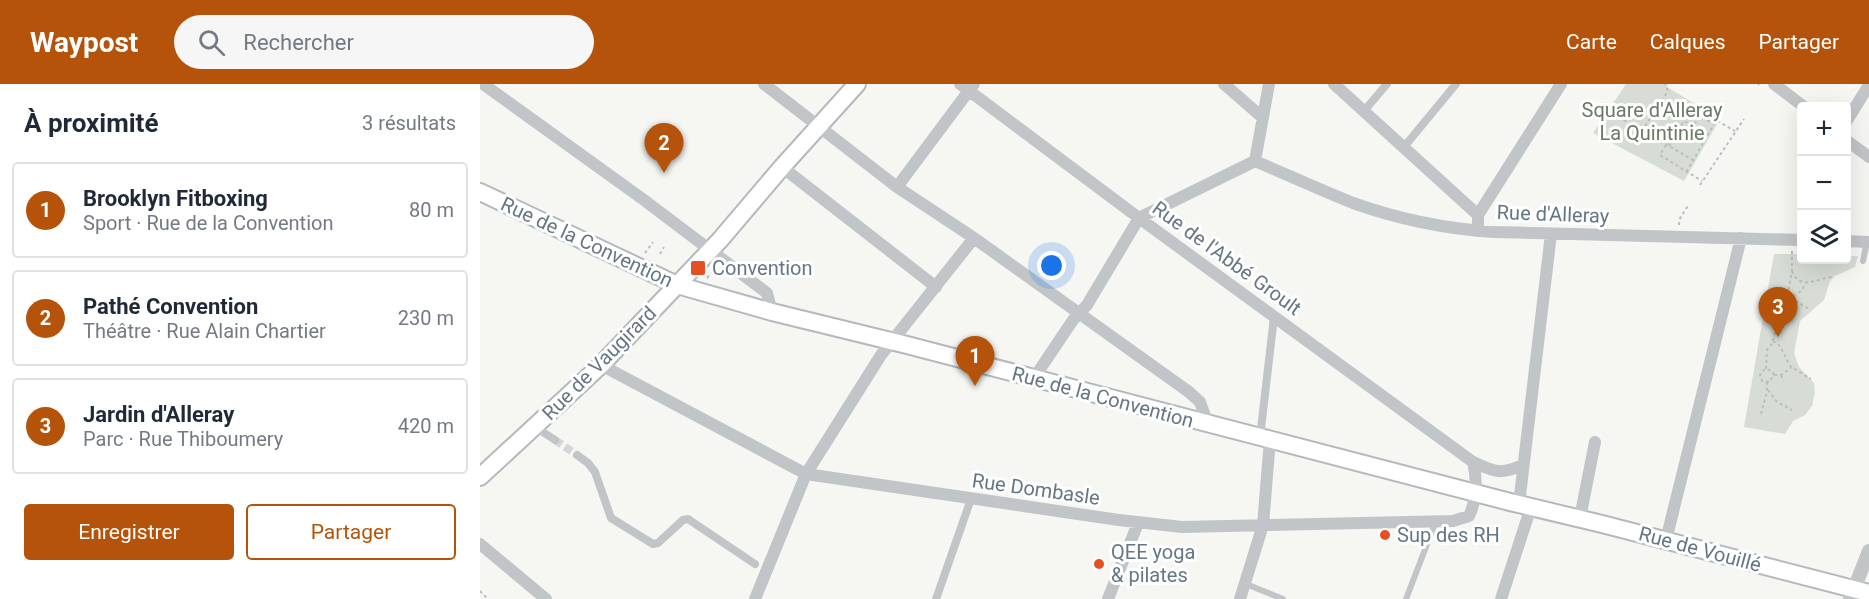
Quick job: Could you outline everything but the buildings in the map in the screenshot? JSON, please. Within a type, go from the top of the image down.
[{"type":"main road","name":"Rue de Vaugirard","points":[[480,477],[601,365],[710,251],[857,84]]},
{"type":"main road","name":"Rue de la Convention","points":[[480,192],[677,285],[772,312],[1525,506]]},
{"type":"main road","name":"Rue de Vouillé","points":[[1525,506],[1666,540],[1857,594]]},
{"type":"street","points":[[483,84],[644,200],[767,293],[772,312]]},
{"type":"street","points":[[764,84],[897,187],[974,238],[1200,402],[1209,424]]},
{"type":"street","points":[[1224,84],[1263,118]]},
{"type":"street","points":[[1255,161],[1269,84]]},
{"type":"street","name":"Rue d'Alleray","points":[[1334,84],[1478,215],[1479,231],[1796,240]]},
{"type":"street","points":[[1364,111],[1387,84]]},
{"type":"street","points":[[1404,147],[1456,84]]},
{"type":"street","points":[[1478,215],[1561,84]]},
{"type":"street","points":[[1774,84],[1798,102]]},
{"type":"street","points":[[1851,114],[1869,85]]},
{"type":"street","points":[[897,187],[968,86]]},
{"type":"street","name":"Rue de l'Abbé Groult","points":[[968,86],[1139,218],[1473,462],[1500,473],[1523,465]]},
{"type":"street","points":[[1851,144],[1869,157]]},
{"type":"street","points":[[1034,378],[1087,305],[1139,218],[1255,161],[1353,203],[1389,214],[1453,228],[1479,231]]},
{"type":"street","points":[[782,167],[936,287]]},
{"type":"street","points":[[1502,599],[1525,506],[1523,465],[1551,234]]},
{"type":"street","points":[[755,599],[806,474],[881,355],[974,238]]},
{"type":"street","points":[[1666,540],[1741,238]]},
{"type":"street","points":[[1851,241],[1868,242]]},
{"type":"street","points":[[1240,599],[1263,525],[1265,438],[1274,317]]},
{"type":"street","name":"Rue Dombasle","points":[[601,365],[806,474],[970,499],[1182,527],[1453,521],[1469,516],[1475,493]]},
{"type":"street","points":[[534,427],[555,440]]},
{"type":"street","points":[[1580,518],[1595,442]]},
{"type":"street","points":[[577,455],[595,472],[611,518],[636,534],[653,544],[658,543],[683,520],[688,519],[755,564]]},
{"type":"street","points":[[1473,462],[1476,475],[1475,493]]},
{"type":"street","points":[[936,599],[970,499]]},
{"type":"street","points":[[1108,599],[1138,523]]},
{"type":"street","points":[[480,544],[546,599]]},
{"type":"street","points":[[1857,594],[1869,551]]},
{"type":"lane","points":[[1863,261],[1868,242]]},
{"type":"lane","points":[[1406,599],[1436,521]]},
{"type":"lane","points":[[1246,584],[1283,599]]},
{"type":"path","points":[[1642,131],[1668,91],[1665,84]]},
{"type":"path","points":[[1608,111],[1693,160]]},
{"type":"path","points":[[1702,181],[1660,155],[1684,121],[1693,126],[1700,116],[1714,124]]},
{"type":"path","points":[[1700,185],[1744,119]]},
{"type":"path","points":[[1686,171],[1716,120],[1735,131]]},
{"type":"path","points":[[1679,237],[1679,220],[1689,204]]},
{"type":"path","points":[[1774,375],[1772,380],[1767,382],[1762,381],[1760,375],[1766,369],[1766,354],[1773,341],[1779,316],[1787,299],[1796,240]]},
{"type":"path","points":[[645,253],[653,242]]},
{"type":"path","points":[[660,254],[664,247]]},
{"type":"path","points":[[707,278],[713,271]]},
{"type":"path","points":[[1792,271],[1797,280],[1806,283],[1834,278]]},
{"type":"path","points":[[1787,299],[1801,291],[1806,283]]},
{"type":"path","points":[[1793,295],[1797,302],[1811,310]]},
{"type":"path","points":[[1773,341],[1780,346],[1791,368],[1811,379]]},
{"type":"path","points":[[1774,375],[1781,375],[1791,368]]},
{"type":"path","points":[[1766,369],[1772,371],[1774,375]]},
{"type":"path","points":[[1781,375],[1784,381]]},
{"type":"path","points":[[1761,414],[1768,390],[1767,382]]},
{"type":"path","points":[[1768,390],[1777,402],[1792,410]]},
{"type":"path","points":[[480,591],[488,599]]},
{"type":"green space","name":"Square d'Alleray La Quintinie","points":[[1626,84],[1668,84],[1667,87],[1720,119],[1684,181],[1593,133]]},
{"type":"green space","points":[[1774,254],[1797,254],[1797,264],[1851,264],[1851,256],[1858,256],[1855,267],[1835,276],[1830,281],[1824,300],[1800,321],[1794,353],[1799,367],[1814,383],[1812,406],[1805,415],[1793,421],[1785,434],[1744,427]]},
{"type":"tunnel","points":[[555,440],[577,455]]},
{"type":"place","name":"Pathé Convention","points":[[664,173]]},
{"type":"place","name":"Convention","points":[[698,268]]},
{"type":"place","name":"Jardin d'Alleray","points":[[1778,337]]},
{"type":"place","name":"Brooklyn Fitboxing","points":[[975,386]]},
{"type":"place","name":"Sup des RH","points":[[1385,535]]},
{"type":"place","name":"QEE yoga & pilates","points":[[1099,564]]}]
